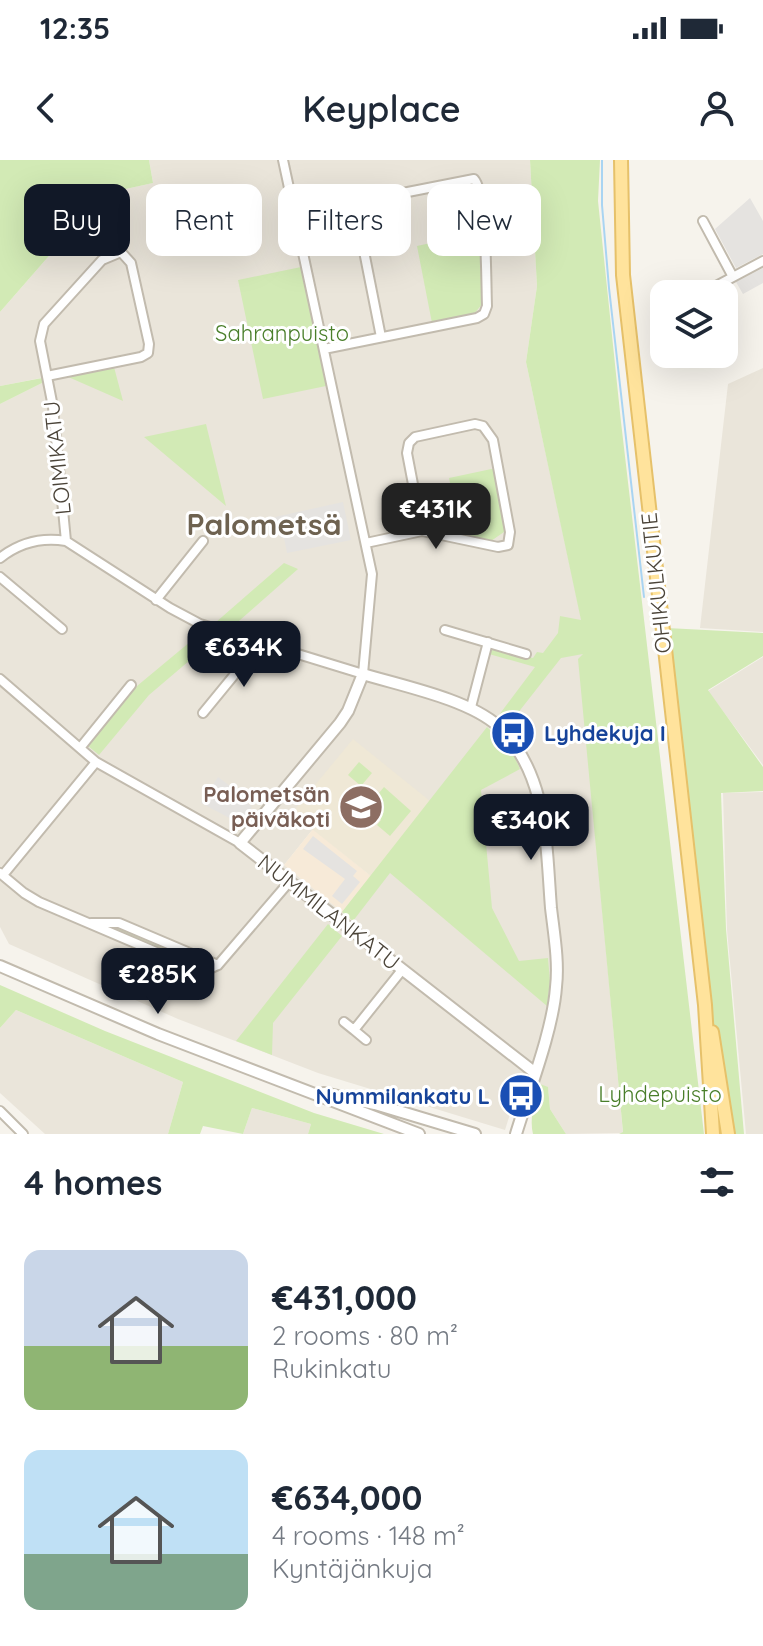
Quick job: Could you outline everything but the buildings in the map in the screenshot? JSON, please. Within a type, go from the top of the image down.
[{"type":"main road","name":"OHIKULKUTIE","points":[[621,160],[623,275],[705,1005],[713,1134]]},
{"type":"main road","name":"OHIKULKUTIE","points":[[705,1005],[728,1134]]},
{"type":"street","points":[[240,843],[348,711],[363,674],[373,585],[283,160]]},
{"type":"street","points":[[324,349],[477,318],[484,314],[487,306],[481,189],[474,179],[367,200],[358,208],[381,337]]},
{"type":"street","points":[[703,221],[733,277]]},
{"type":"street","name":"LOIMIKATU","points":[[47,376],[148,353],[149,344],[131,263],[121,252],[102,260],[44,324],[40,341],[47,376],[66,541]]},
{"type":"street","points":[[727,280],[763,261]]},
{"type":"street","points":[[366,543],[422,531],[498,547],[508,545],[510,532],[493,440],[483,426],[475,424],[415,437],[409,443],[407,453],[422,531]]},
{"type":"street","points":[[0,558],[38,541],[66,541],[156,600],[200,624],[471,707],[498,726],[517,749],[537,788],[543,815],[557,987],[516,1134]]},
{"type":"street","points":[[156,600],[203,541]]},
{"type":"street","points":[[0,544],[8,552]]},
{"type":"street","points":[[0,577],[62,629]]},
{"type":"street","points":[[445,630],[526,654]]},
{"type":"street","points":[[471,707],[488,642]]},
{"type":"street","points":[[203,713],[263,645]]},
{"type":"street","name":"NUMMILANKATU","points":[[0,679],[96,762],[240,843],[534,1072]]},
{"type":"street","points":[[80,748],[131,685]]},
{"type":"street","points":[[96,762],[1,874],[31,898],[203,972],[218,965],[290,881]]},
{"type":"street","points":[[87,924],[119,923],[218,965]]},
{"type":"street","points":[[0,966],[158,1034],[419,1134]]},
{"type":"street","points":[[354,1030],[402,970]]},
{"type":"street","points":[[344,1022],[366,1040]]},
{"type":"street","points":[[306,1090],[375,1104],[475,1134]]},
{"type":"street","points":[[0,1111],[23,1134]]},
{"type":"shaded area","name":"Palometsä","points":[[149,160],[530,160],[531,184],[427,184],[427,256],[535,256],[537,286],[526,362],[582,622],[585,653],[579,660],[623,1133],[566,1134],[550,1109],[548,1088],[522,1076],[505,1130],[318,1073],[178,1019],[9,944],[0,927],[0,404],[42,383],[41,378],[0,386],[0,312],[49,256],[130,256],[130,188],[146,185],[146,256],[262,256],[262,184],[148,184],[153,183]],"holes":[[[429,801],[342,912],[284,865],[313,829],[293,812]]]},
{"type":"shaded area","points":[[750,198],[763,221],[763,254],[736,268],[715,229]]},
{"type":"shaded area","points":[[763,268],[763,283],[743,294],[738,281]]},
{"type":"shaded area","points":[[763,368],[763,632],[700,628],[728,384]]},
{"type":"shaded area","points":[[343,502],[351,540],[287,553],[275,517]]},
{"type":"shaded area","points":[[763,657],[763,765],[708,691]]},
{"type":"shaded area","name":"Palometsän päiväkoti","points":[[353,739],[430,801],[371,876],[292,813]]},
{"type":"shaded area","points":[[218,777],[230,786],[225,793],[240,804],[244,800],[252,807],[239,823],[201,803]]},
{"type":"shaded area","points":[[763,792],[763,1134],[746,1134],[727,930],[723,793]]},
{"type":"shaded area","points":[[313,829],[371,876],[342,912],[284,865]]},
{"type":"shaded area","points":[[313,836],[357,871],[353,876],[360,882],[342,904],[332,896],[345,879],[303,849]]},
{"type":"shaded area","points":[[16,1010],[183,1082],[168,1134],[45,1134],[0,1093],[0,1028]]},
{"type":"shaded area","points":[[252,1108],[311,1124],[308,1134],[243,1134]]},
{"type":"green space","points":[[0,160],[149,160],[153,183],[130,188],[130,184],[24,184],[24,256],[49,256],[0,312]]},
{"type":"green space","points":[[530,160],[600,160],[598,201],[621,422],[704,1134],[619,1134],[623,1132],[578,659],[583,654],[561,658],[510,723],[499,715],[535,667],[489,654],[494,648],[533,658],[537,652],[543,653],[558,633],[560,616],[581,620],[526,362],[537,286],[535,256],[541,256],[541,184],[531,184]]},
{"type":"green space","points":[[427,244],[427,256],[482,256],[483,303],[474,314],[432,323],[417,246]]},
{"type":"green space","name":"Sahranpuisto","points":[[301,267],[326,386],[263,399],[238,280]]},
{"type":"green space","points":[[114,367],[123,401],[66,376]]},
{"type":"green space","points":[[42,378],[42,383],[0,404],[0,386]]},
{"type":"green space","points":[[206,424],[226,506],[144,437]]},
{"type":"green space","points":[[496,468],[506,522],[504,532],[491,541],[461,535],[449,478]]},
{"type":"green space","points":[[284,563],[298,569],[231,628],[215,623]]},
{"type":"green space","points":[[667,628],[763,633],[763,656],[708,690],[763,767],[763,791],[721,793],[726,929],[744,1134],[732,1134],[708,1001]]},
{"type":"green space","points":[[202,632],[216,638],[149,695],[99,755],[88,746],[137,686]]},
{"type":"green space","points":[[487,727],[512,751],[520,769],[481,790],[492,908],[519,961],[548,958],[550,981],[547,1006],[390,873],[353,921],[342,912]]},
{"type":"green space","points":[[359,762],[372,773],[361,786],[348,775]]},
{"type":"green space","points":[[384,787],[411,811],[390,836],[377,825],[381,820],[367,807]]},
{"type":"green space","points":[[110,922],[218,965],[203,972],[87,924]]},
{"type":"green space","points":[[328,924],[342,936],[273,1023],[272,1055],[236,1041]]},
{"type":"green space","points":[[0,985],[105,1031],[314,1113],[384,1134],[308,1134],[311,1124],[252,1108],[243,1134],[203,1126],[200,1134],[168,1134],[183,1082],[16,1010],[0,1028]]},
{"type":"green space","name":"Lyhdepuisto","points":[[540,1084],[548,1087],[550,1109],[566,1134],[533,1134],[532,1115]]},
{"type":"waterway","points":[[602,160],[602,205],[609,288],[644,597]]},
{"type":"place","name":"Lyhdekuja I","points":[[513,733]]},
{"type":"place","name":"Palometsän päiväkoti","points":[[361,807]]},
{"type":"place","name":"Nummilankatu L","points":[[521,1096]]},
{"type":"district","name":"Palometsä","points":[[264,525]]}]
